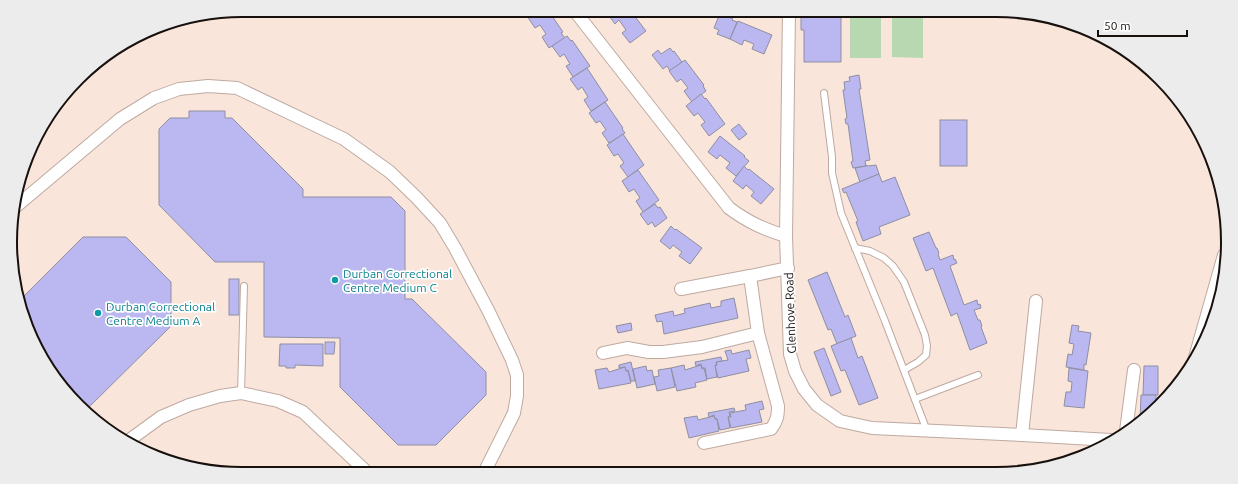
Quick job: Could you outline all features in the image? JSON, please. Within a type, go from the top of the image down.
[{"type":"street","points":[[579,17],[728,208],[742,218],[763,229],[786,236]]},
{"type":"street","name":"Glenhove Road","points":[[789,17],[786,236],[790,354],[795,371],[804,389],[817,405],[840,422],[872,428],[1104,440]]},
{"type":"street","points":[[20,203],[120,119],[154,98],[179,89],[208,86],[237,88],[344,138],[390,172],[440,223],[484,303],[512,360],[517,375],[517,396],[514,413],[487,467]]},
{"type":"street","points":[[681,289],[788,268]]},
{"type":"street","points":[[1202,333],[1219,272]]},
{"type":"street","points":[[704,443],[771,429],[776,422],[778,415],[778,406],[758,333],[750,276]]},
{"type":"street","points":[[1022,435],[1036,301]]},
{"type":"street","points":[[603,353],[627,348],[649,352],[663,352],[702,347],[758,333]]},
{"type":"street","points":[[1127,425],[1134,370]]},
{"type":"street","points":[[130,438],[161,418],[189,405],[220,396],[241,393],[278,401],[303,412],[362,467]]},
{"type":"lane","points":[[824,93],[832,157],[834,188],[841,212],[927,431]]},
{"type":"lane","points":[[855,248],[870,251],[884,258],[893,266],[904,282],[926,335],[926,355],[918,362],[904,370]]},
{"type":"lane","points":[[241,393],[244,286]]},
{"type":"lane","points":[[915,398],[978,375]]},
{"type":"green space","points":[[850,17],[881,17],[881,58],[850,58]]},
{"type":"green space","points":[[892,17],[923,17],[923,58],[892,57]]},
{"type":"building","points":[[528,17],[553,17],[563,32],[561,33],[565,38],[549,48],[542,37],[546,34],[540,25],[535,28]]},
{"type":"building","points":[[610,17],[635,17],[646,31],[630,43],[622,33],[626,30],[619,20],[615,24]]},
{"type":"building","points":[[718,17],[729,17],[737,22],[730,39],[717,34],[719,30],[714,28]]},
{"type":"building","points":[[801,17],[841,17],[841,62],[804,62],[804,30],[801,30]]},
{"type":"building","points":[[738,21],[772,35],[764,54],[752,49],[754,44],[744,40],[742,45],[730,39]]},
{"type":"building","points":[[567,36],[571,41],[572,40],[590,66],[573,77],[566,66],[570,64],[564,54],[560,57],[552,46]]},
{"type":"building","points":[[670,48],[682,62],[670,71],[667,66],[663,69],[652,55],[658,50],[661,54]]},
{"type":"building","points":[[685,60],[704,85],[703,86],[706,91],[692,102],[684,91],[688,88],[681,79],[677,82],[669,71]]},
{"type":"building","points":[[587,68],[608,100],[591,111],[584,100],[588,97],[582,87],[578,90],[570,79]]},
{"type":"building","points":[[859,75],[861,89],[859,89],[870,160],[865,161],[866,166],[853,168],[851,162],[853,161],[848,124],[846,124],[845,119],[847,118],[843,90],[845,90],[844,82],[850,81],[849,77]]},
{"type":"building","points":[[701,94],[705,99],[706,98],[725,124],[709,136],[701,125],[705,122],[698,113],[694,116],[686,106]]},
{"type":"building","points":[[605,102],[625,133],[609,143],[602,133],[606,130],[600,121],[596,123],[589,113]]},
{"type":"building","name":"Durban Correctional Centre Medium C","points":[[189,111],[225,111],[225,118],[232,118],[303,189],[303,197],[391,197],[405,211],[405,299],[412,299],[486,372],[486,395],[436,445],[398,445],[340,387],[340,338],[264,337],[264,262],[215,262],[159,205],[159,129],[170,118],[189,118]]},
{"type":"building","points":[[940,120],[967,120],[967,166],[940,166]]},
{"type":"building","points":[[739,124],[747,134],[739,140],[731,130]]},
{"type":"building","points":[[623,134],[644,165],[628,177],[620,166],[624,163],[618,154],[614,156],[607,145]]},
{"type":"building","points":[[720,136],[749,161],[736,176],[726,168],[730,163],[720,155],[717,159],[708,152]]},
{"type":"building","points":[[866,165],[876,165],[879,174],[860,182],[855,168]]},
{"type":"building","points":[[744,166],[774,189],[761,204],[751,196],[754,192],[746,185],[743,189],[733,181]]},
{"type":"building","points":[[638,170],[659,200],[643,212],[636,201],[640,198],[634,189],[629,192],[622,181]]},
{"type":"building","points":[[879,174],[882,182],[895,177],[910,215],[879,227],[881,234],[863,241],[856,222],[858,221],[846,192],[844,193],[842,189]]},
{"type":"building","points":[[655,204],[658,208],[660,207],[667,218],[655,227],[652,222],[648,225],[640,214]]},
{"type":"building","points":[[671,226],[702,248],[690,264],[679,256],[682,252],[673,245],[670,249],[660,241]]},
{"type":"building","points":[[929,232],[939,253],[940,260],[953,255],[954,260],[955,259],[957,263],[950,266],[964,305],[977,300],[978,305],[980,304],[981,308],[974,310],[978,320],[980,320],[987,343],[970,350],[957,313],[951,316],[933,268],[926,271],[913,238]]},
{"type":"building","name":"Durban Correctional Centre Medium A","points":[[83,237],[126,237],[171,282],[171,326],[89,407],[63,379],[47,354],[34,328],[24,296]]},
{"type":"building","points":[[827,272],[845,317],[848,315],[856,336],[837,344],[831,329],[828,330],[808,280]]},
{"type":"building","points":[[229,279],[239,279],[239,315],[229,315]]},
{"type":"building","points":[[734,298],[738,318],[664,334],[662,321],[657,322],[655,315],[673,311],[674,316],[685,313],[684,309],[710,303],[711,308],[721,306],[721,301]]},
{"type":"building","points":[[631,323],[632,330],[618,333],[616,326]]},
{"type":"building","points":[[1072,325],[1079,326],[1078,331],[1091,333],[1084,370],[1066,367],[1068,354],[1072,355],[1074,344],[1069,343]]},
{"type":"building","points":[[851,338],[858,358],[862,356],[878,398],[859,405],[845,370],[841,371],[831,346]]},
{"type":"building","points":[[325,342],[335,342],[334,354],[325,354]]},
{"type":"building","points":[[280,344],[323,344],[323,366],[295,365],[295,368],[286,368],[286,366],[279,366]]},
{"type":"building","points":[[824,348],[841,392],[831,396],[814,352]]},
{"type":"building","points":[[731,350],[732,354],[749,350],[751,358],[746,359],[749,371],[718,378],[715,366],[717,365],[716,362],[728,360],[725,351]]},
{"type":"building","points":[[721,357],[722,361],[716,362],[717,365],[715,365],[717,377],[707,379],[705,368],[702,368],[701,364],[696,366],[695,362]]},
{"type":"building","points":[[631,362],[635,381],[631,381],[628,370],[626,371],[625,367],[619,368],[619,365]]},
{"type":"building","points":[[684,365],[685,370],[701,365],[702,369],[704,368],[707,380],[695,383],[696,387],[677,391],[671,368]]},
{"type":"building","points":[[646,366],[647,371],[652,370],[655,384],[637,388],[633,369]]},
{"type":"building","points":[[1144,366],[1158,366],[1158,395],[1143,395]]},
{"type":"building","points":[[625,367],[626,371],[628,371],[631,383],[599,389],[595,370],[607,368],[609,372]]},
{"type":"building","points":[[671,368],[675,387],[657,391],[654,377],[659,376],[658,370]]},
{"type":"building","points":[[1069,368],[1088,371],[1084,408],[1064,406],[1066,392],[1071,392],[1072,382],[1068,381]]},
{"type":"building","points":[[1141,395],[1156,395],[1156,400],[1140,414]]},
{"type":"building","points":[[762,401],[764,409],[759,410],[762,422],[731,428],[728,417],[731,417],[730,413],[746,410],[745,405]]},
{"type":"building","points":[[734,408],[735,411],[729,412],[730,416],[728,417],[730,428],[720,430],[717,419],[715,419],[714,415],[709,417],[708,413]]},
{"type":"building","points":[[697,416],[698,420],[714,416],[715,419],[717,419],[719,431],[689,438],[684,418]]},
{"type":"place","name":"Durban Correctional Centre Medium C","points":[[335,280]]},
{"type":"place","name":"Durban Correctional Centre Medium A","points":[[98,313]]}]
